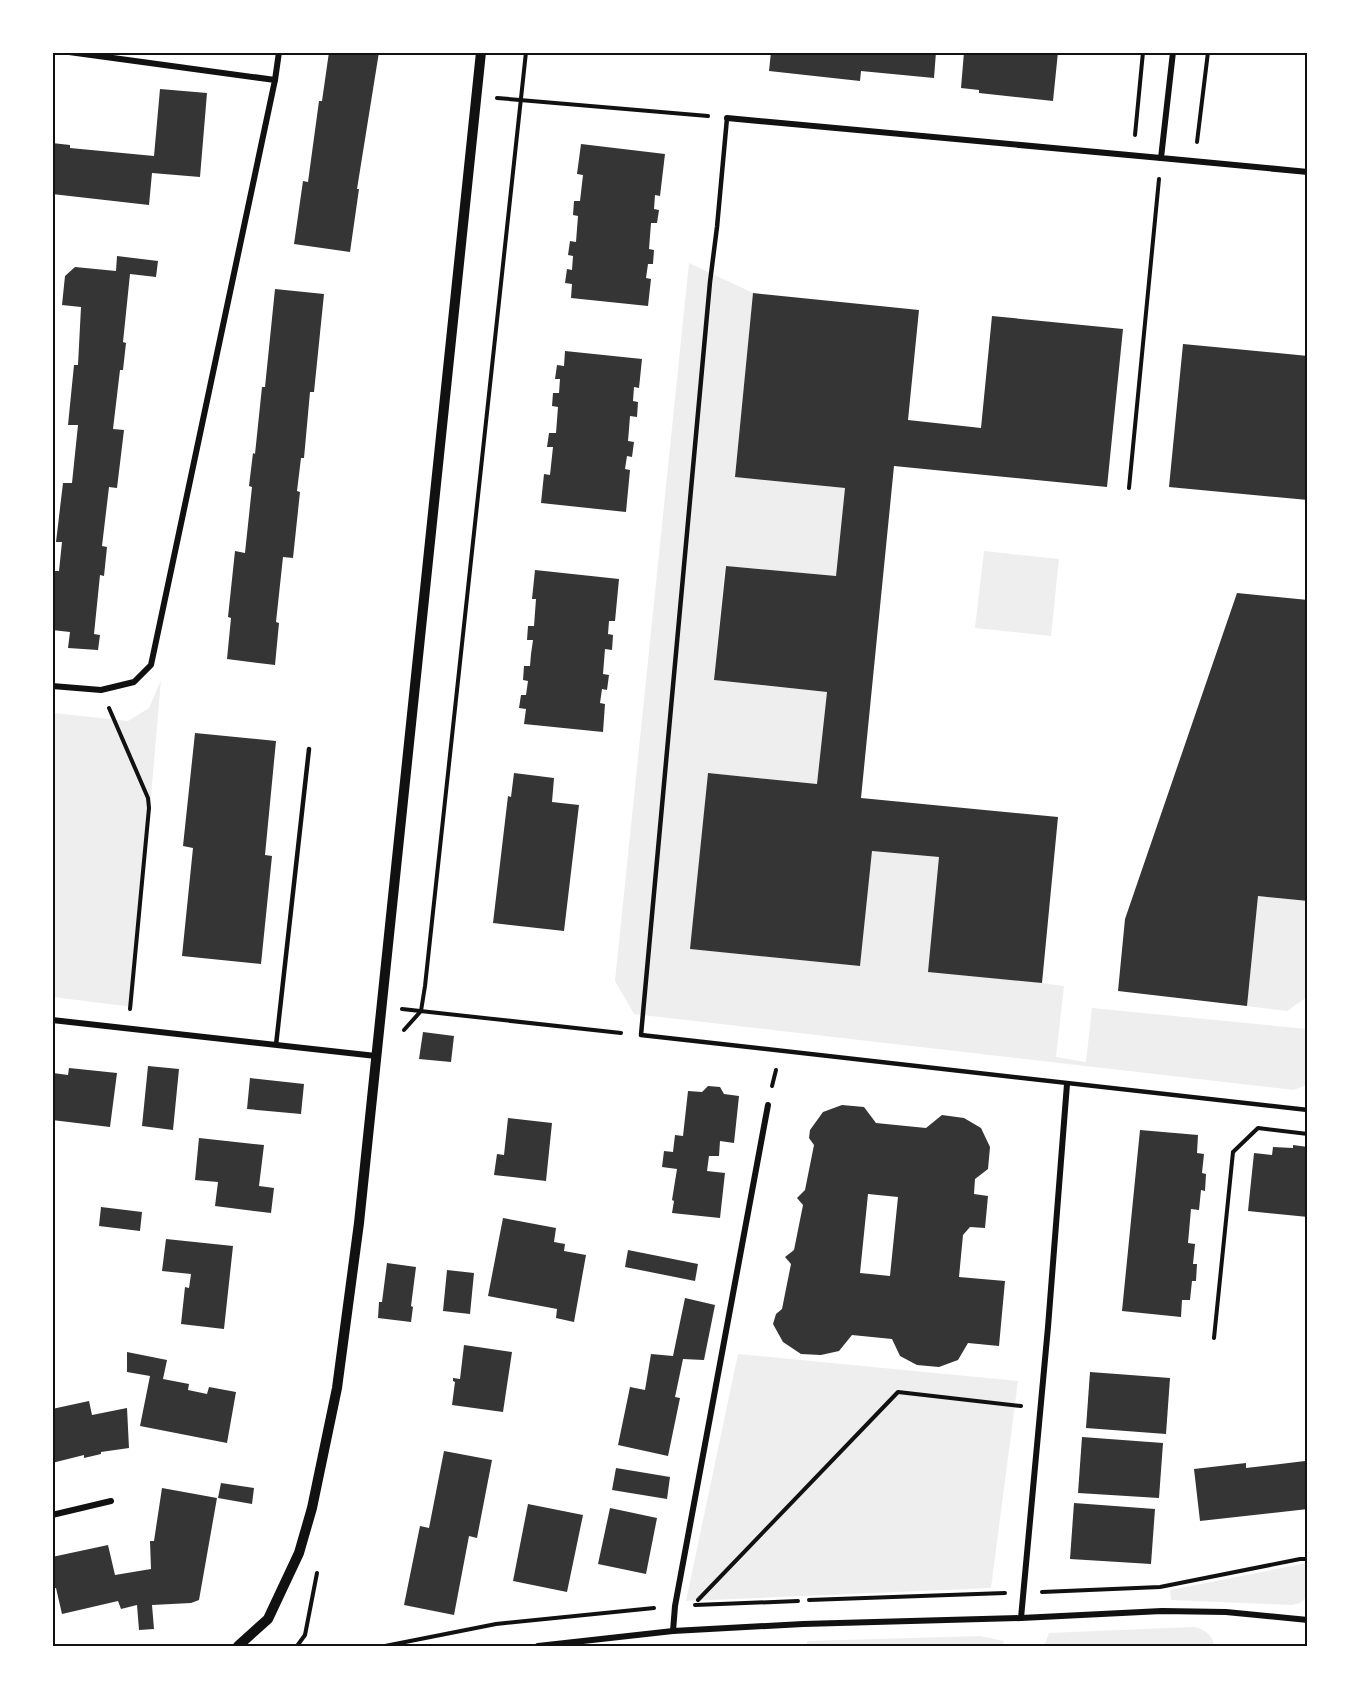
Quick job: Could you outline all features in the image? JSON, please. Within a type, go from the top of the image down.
[{"type":"street","points":[[69,52],[275,80]]},
{"type":"street","points":[[52,686],[101,690],[134,682],[151,664],[275,80],[279,52]]},
{"type":"street","points":[[243,1645],[268,1619],[299,1553],[312,1508],[337,1388],[359,1223],[481,52]]},
{"type":"street","points":[[1161,158],[1173,52]]},
{"type":"street","points":[[727,118],[1308,172]]},
{"type":"street","points":[[52,1020],[376,1056]]},
{"type":"street","points":[[1021,1618],[1067,1084]]},
{"type":"street","points":[[674,1631],[675,1606],[768,1105]]},
{"type":"street","points":[[52,1515],[111,1501]]},
{"type":"street","points":[[538,1647],[674,1631],[1162,1611],[1226,1612],[1308,1620]]},
{"type":"lane","points":[[727,118],[708,294],[641,1035],[1308,1110]]},
{"type":"lane","points":[[276,1045],[309,749]]},
{"type":"path","points":[[422,1011],[526,52]]},
{"type":"path","points":[[1133,155],[1143,52]]},
{"type":"path","points":[[1195,160],[1208,52]]},
{"type":"path","points":[[476,97],[522,99],[727,118]]},
{"type":"path","points":[[1129,488],[1161,158]]},
{"type":"path","points":[[101,690],[148,798],[149,808],[128,1028]]},
{"type":"path","points":[[380,1007],[641,1035]]},
{"type":"path","points":[[768,1105],[780,1052]]},
{"type":"path","points":[[1214,1338],[1233,1152],[1258,1128],[1308,1134]]},
{"type":"path","points":[[693,1605],[898,1392],[1040,1408]]},
{"type":"path","points":[[1024,1592],[1160,1587],[1308,1559]]},
{"type":"shaded area","points":[[689,263],[753,293],[735,477],[845,488],[836,576],[725,566],[714,680],[827,692],[817,784],[708,773],[691,949],[860,966],[872,851],[939,857],[1042,983],[1064,986],[1056,1057],[1086,1062],[1092,1008],[1307,1029],[1307,1085],[1293,1090],[634,1014],[615,981]]},
{"type":"shaded area","points":[[984,551],[1059,559],[1051,636],[975,628]]},
{"type":"shaded area","points":[[161,680],[133,1007],[53,997],[53,713],[128,721],[149,708]]},
{"type":"shaded area","points":[[1258,896],[1307,901],[1307,997],[1287,1011],[1247,1006]]},
{"type":"shaded area","points":[[738,1354],[1018,1381],[991,1588],[686,1601]]},
{"type":"shaded area","points":[[1307,1563],[1307,1597],[1300,1603],[1292,1605],[1171,1600],[1170,1590]]},
{"type":"shaded area","points":[[1192,1627],[1207,1633],[1214,1646],[1044,1646],[1049,1633]]},
{"type":"shaded area","points":[[980,1636],[1004,1641],[1002,1646],[807,1646],[807,1641]]},
{"type":"building","points":[[329,52],[379,52],[357,189],[359,189],[350,252],[294,244],[303,181],[308,182],[319,101],[322,101]]},
{"type":"building","points":[[771,52],[936,52],[934,78],[861,71],[860,81],[769,71]]},
{"type":"building","points":[[964,52],[1058,52],[1053,101],[979,93],[979,90],[961,88]]},
{"type":"building","points":[[160,89],[207,93],[200,177],[152,173],[149,205],[52,194],[52,143],[70,145],[70,148],[154,156]]},
{"type":"building","points":[[581,144],[665,154],[660,196],[655,195],[654,209],[659,210],[657,223],[651,223],[649,249],[654,250],[653,264],[648,264],[646,278],[651,279],[648,306],[571,298],[572,284],[565,283],[567,269],[572,270],[573,256],[568,255],[570,241],[576,242],[578,216],[573,215],[574,201],[580,201],[583,175],[577,174]]},
{"type":"building","points":[[117,256],[158,261],[156,277],[130,274],[123,342],[126,343],[123,370],[120,370],[113,429],[124,430],[117,488],[109,487],[102,546],[107,547],[104,576],[100,575],[94,634],[100,635],[98,650],[68,648],[70,632],[52,630],[54,571],[59,571],[62,542],[56,542],[63,483],[72,483],[78,425],[68,425],[74,365],[78,365],[81,307],[62,305],[65,276],[75,267],[116,271]]},
{"type":"building","points":[[275,289],[324,294],[314,392],[310,392],[304,458],[301,458],[297,491],[300,492],[293,558],[283,557],[276,622],[279,623],[275,665],[227,659],[231,618],[228,617],[235,551],[245,553],[252,487],[249,486],[262,387],[265,387]]},
{"type":"building","points":[[753,293],[919,310],[908,420],[981,428],[992,316],[1123,329],[1107,487],[894,466],[861,798],[1058,817],[1042,983],[928,972],[939,857],[872,851],[860,966],[690,949],[708,773],[817,784],[827,692],[714,680],[726,566],[836,576],[845,488],[735,477]]},
{"type":"building","points":[[1183,344],[1308,356],[1308,500],[1169,487]]},
{"type":"building","points":[[565,351],[642,359],[639,388],[634,387],[633,401],[638,402],[637,417],[630,416],[628,441],[634,442],[632,457],[627,456],[625,469],[630,470],[626,512],[541,503],[544,474],[550,475],[553,447],[547,447],[549,433],[556,433],[558,407],[552,406],[553,393],[559,393],[560,379],[555,379],[557,365],[564,366]]},
{"type":"building","points":[[535,570],[619,579],[615,621],[609,621],[608,634],[613,635],[612,650],[605,649],[603,674],[609,675],[607,690],[602,689],[600,703],[605,704],[603,732],[524,724],[526,709],[519,708],[521,695],[526,695],[528,681],[523,680],[524,666],[530,666],[533,640],[527,640],[528,626],[534,626],[536,599],[532,599]]},
{"type":"building","points":[[1237,593],[1308,600],[1308,901],[1258,896],[1247,1006],[1118,991],[1125,919]]},
{"type":"building","points":[[195,733],[276,741],[265,855],[272,856],[261,964],[182,956],[193,848],[183,846]]},
{"type":"building","points":[[514,773],[554,778],[552,802],[579,805],[564,931],[493,923],[508,796],[511,797]]},
{"type":"building","points":[[423,1032],[454,1036],[451,1062],[419,1059]]},
{"type":"building","points":[[148,1066],[179,1069],[173,1130],[142,1126]]},
{"type":"building","points":[[69,1068],[117,1073],[110,1127],[52,1120],[53,1073],[68,1075]]},
{"type":"building","points":[[250,1078],[304,1084],[301,1114],[247,1109]]},
{"type":"building","points":[[708,1086],[720,1087],[724,1094],[739,1096],[734,1143],[720,1141],[719,1156],[709,1156],[707,1171],[725,1173],[720,1218],[672,1213],[677,1169],[662,1167],[664,1151],[673,1152],[675,1135],[683,1136],[688,1091],[702,1092]]},
{"type":"building","points":[[842,1105],[864,1107],[876,1123],[926,1128],[942,1115],[964,1118],[981,1128],[990,1147],[988,1169],[975,1179],[974,1194],[988,1196],[985,1228],[970,1227],[963,1235],[959,1277],[1005,1281],[999,1346],[968,1343],[958,1360],[939,1367],[917,1365],[900,1356],[892,1339],[852,1335],[839,1351],[821,1355],[801,1354],[783,1342],[773,1324],[776,1314],[782,1309],[791,1264],[785,1257],[794,1250],[803,1205],[797,1198],[805,1190],[814,1145],[809,1138],[810,1130],[823,1112]],"holes":[[[868,1194],[898,1197],[890,1276],[860,1273]]]},
{"type":"building","points":[[508,1118],[552,1123],[546,1181],[494,1175],[497,1154],[504,1155]]},
{"type":"building","points":[[1140,1130],[1198,1135],[1197,1153],[1204,1154],[1202,1173],[1206,1174],[1205,1191],[1201,1190],[1199,1210],[1191,1209],[1188,1243],[1195,1244],[1193,1264],[1197,1264],[1196,1281],[1192,1281],[1190,1300],[1182,1300],[1181,1317],[1122,1311]]},
{"type":"building","points":[[199,1138],[264,1145],[259,1186],[274,1188],[271,1213],[215,1206],[218,1182],[195,1180]]},
{"type":"building","points":[[1293,1145],[1308,1147],[1308,1217],[1248,1211],[1254,1153],[1272,1155],[1273,1147],[1293,1148]]},
{"type":"building","points":[[101,1207],[142,1212],[140,1231],[99,1226]]},
{"type":"building","points":[[503,1218],[556,1228],[554,1242],[565,1244],[564,1251],[586,1255],[574,1322],[556,1318],[557,1309],[488,1296]]},
{"type":"building","points":[[166,1239],[233,1246],[224,1329],[181,1324],[185,1287],[189,1288],[191,1274],[162,1271]]},
{"type":"building","points":[[628,1250],[698,1264],[695,1281],[625,1267]]},
{"type":"building","points":[[387,1263],[416,1267],[411,1322],[378,1318]]},
{"type":"building","points":[[447,1270],[474,1273],[470,1314],[443,1311]]},
{"type":"building","points":[[685,1298],[715,1305],[704,1360],[683,1359],[675,1397],[680,1398],[668,1456],[618,1445],[630,1387],[645,1390],[651,1354],[673,1356]]},
{"type":"building","points":[[464,1345],[512,1352],[503,1412],[452,1405],[455,1382],[453,1378],[460,1379]]},
{"type":"building","points":[[127,1352],[167,1360],[163,1379],[189,1384],[188,1390],[207,1394],[209,1387],[236,1392],[227,1443],[140,1426],[150,1376],[127,1372]]},
{"type":"building","points":[[1090,1372],[1170,1378],[1166,1434],[1086,1428]]},
{"type":"building","points":[[89,1401],[92,1415],[127,1408],[129,1448],[52,1463],[52,1409]]},
{"type":"building","points":[[1082,1437],[1163,1443],[1159,1498],[1078,1493]]},
{"type":"building","points":[[444,1451],[492,1460],[477,1538],[469,1536],[454,1615],[404,1605],[420,1526],[429,1528]]},
{"type":"building","points":[[1305,1461],[1308,1509],[1200,1521],[1194,1469],[1246,1463],[1246,1468]]},
{"type":"building","points":[[616,1468],[670,1477],[667,1499],[612,1490]]},
{"type":"building","points":[[221,1483],[254,1488],[252,1504],[218,1498]]},
{"type":"building","points":[[162,1488],[217,1498],[199,1600],[191,1603],[152,1605],[154,1629],[139,1630],[137,1605],[121,1609],[118,1601],[62,1614],[56,1588],[52,1589],[52,1557],[108,1545],[115,1575],[151,1569],[150,1541],[154,1541]]},
{"type":"building","points":[[1074,1503],[1155,1509],[1151,1564],[1070,1559]]},
{"type":"building","points":[[528,1504],[583,1515],[567,1592],[513,1581]]},
{"type":"building","points":[[610,1508],[657,1518],[646,1574],[598,1564]]}]
